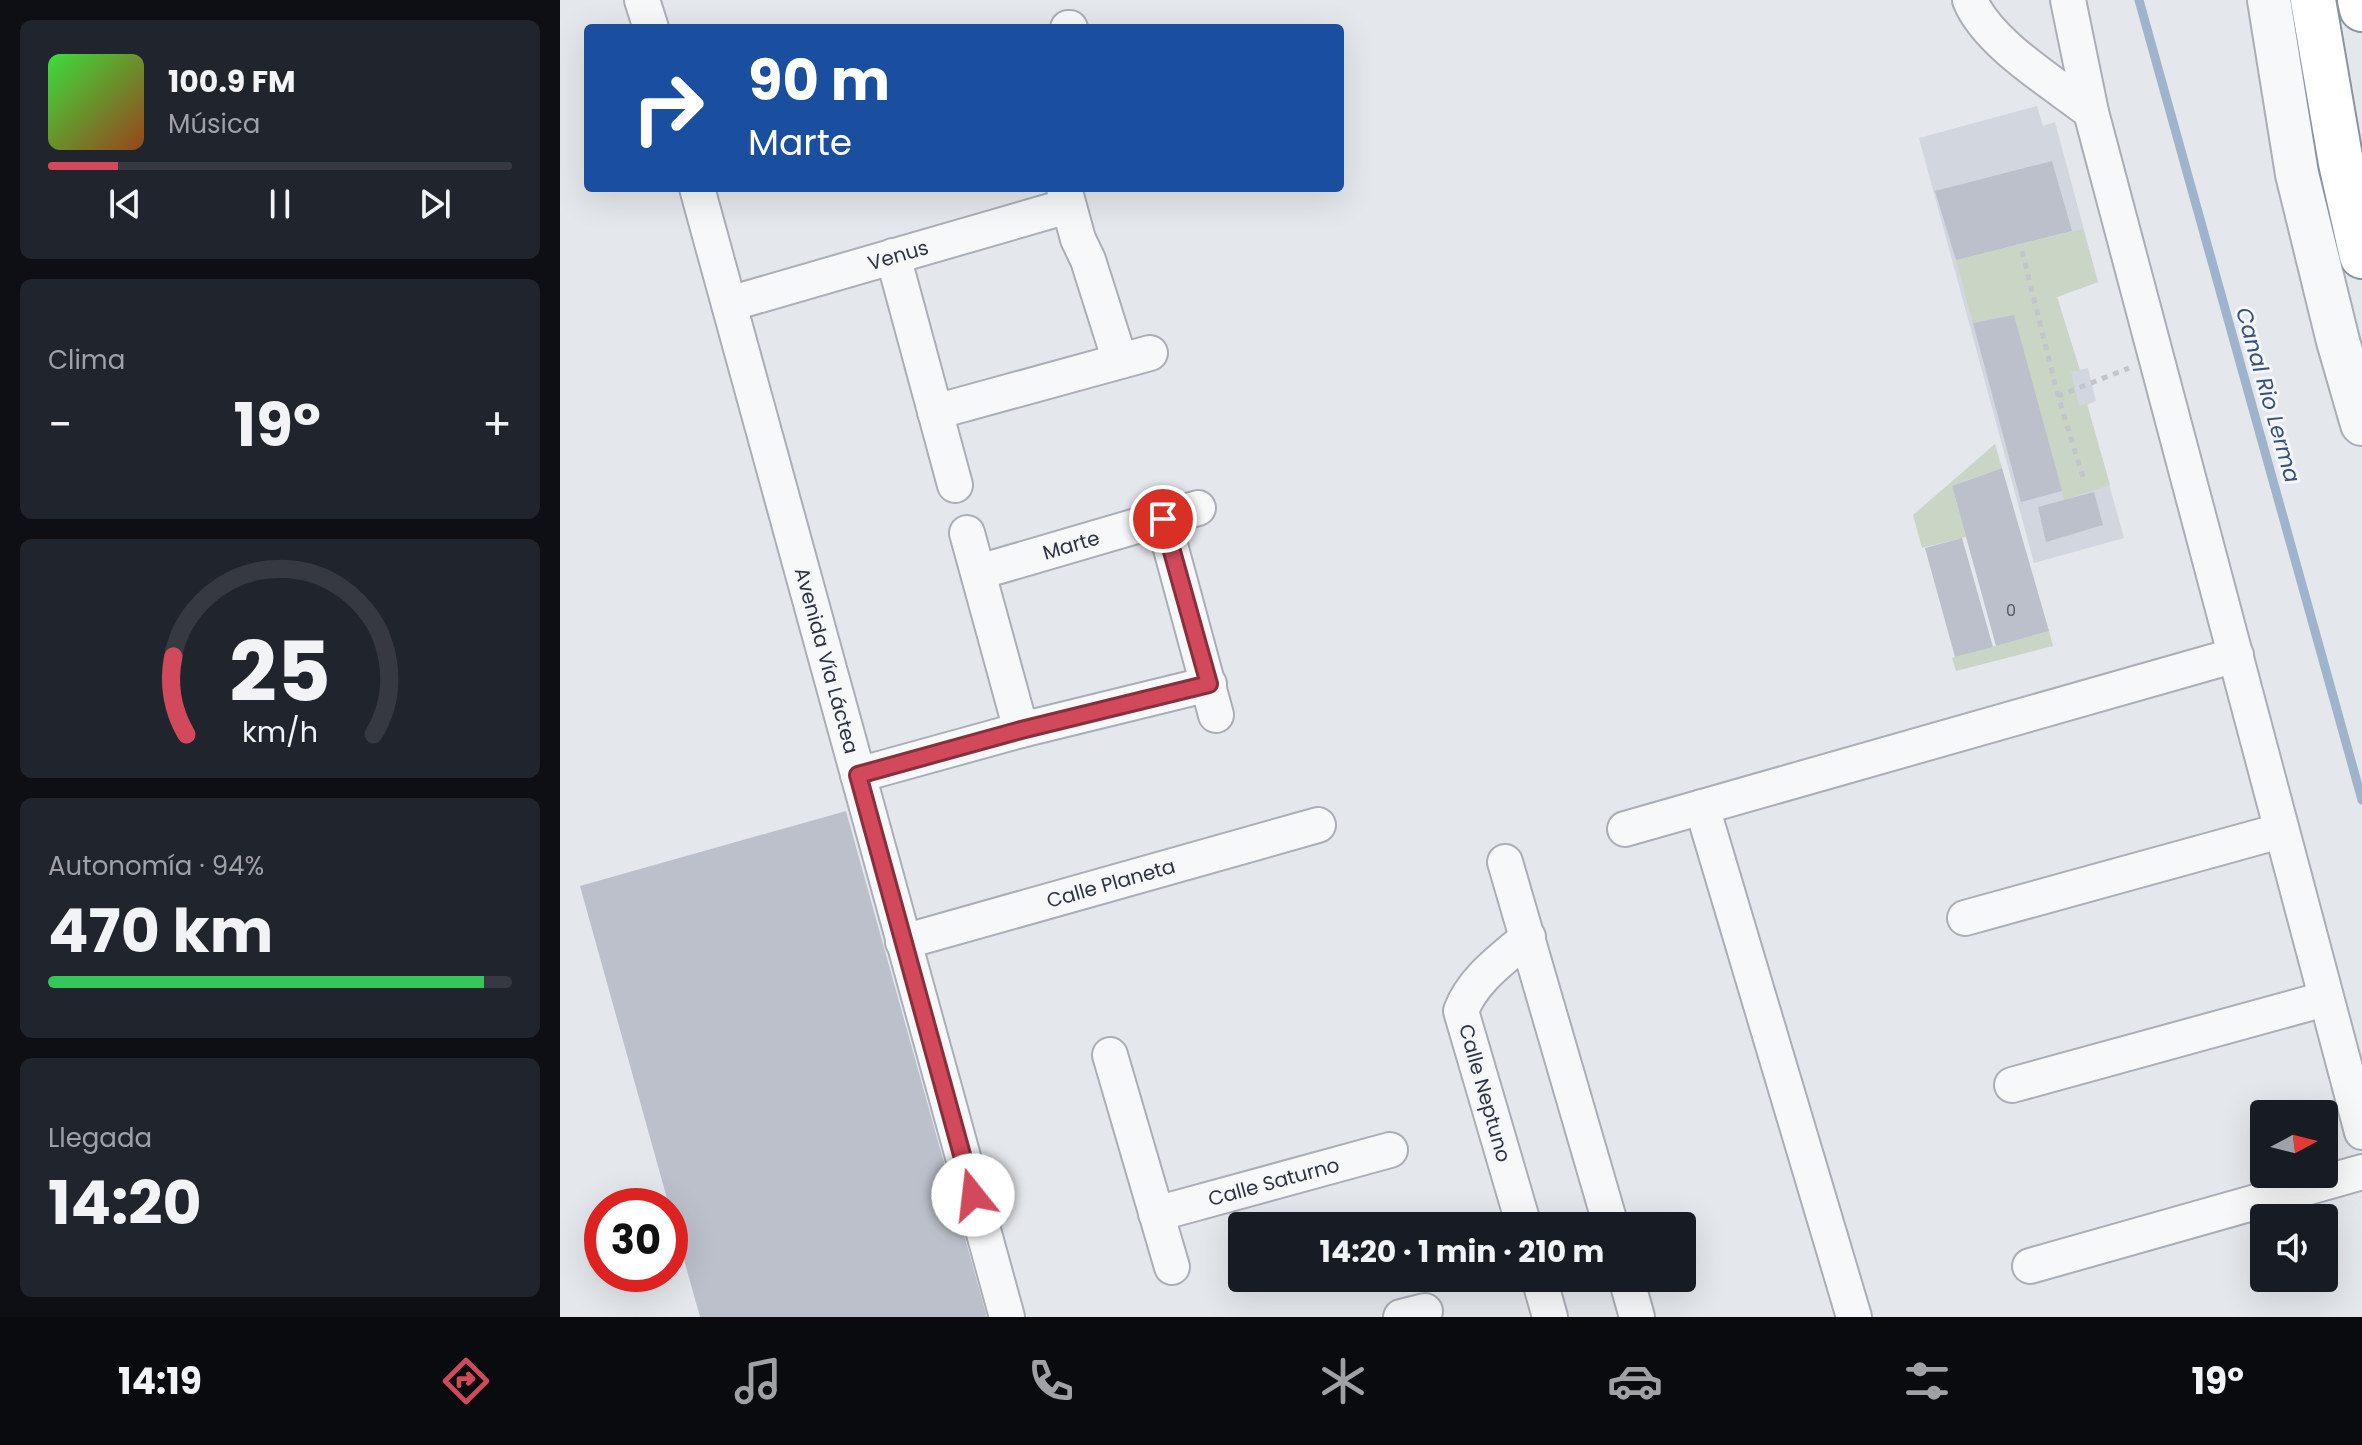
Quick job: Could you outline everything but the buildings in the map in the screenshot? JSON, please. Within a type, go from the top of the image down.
[{"type":"highway","points":[[2313,0],[2338,149],[2362,256]]},
{"type":"highway","points":[[2360,0],[2362,9]]},
{"type":"street","points":[[642,0],[650,24]]},
{"type":"street","points":[[1970,0],[1979,20],[1994,36],[2091,112]]},
{"type":"street","points":[[2068,0],[2091,112],[2362,1132]]},
{"type":"street","points":[[2269,0],[2297,174],[2362,424]]},
{"type":"street","name":"Avenida Vía Láctea","points":[[698,192],[1007,1317]]},
{"type":"street","name":"Venus","points":[[729,304],[893,256],[1066,197],[1078,239],[1135,357],[935,412]]},
{"type":"street","points":[[893,256],[955,485]]},
{"type":"street","name":"Marte","points":[[979,572],[1198,508]]},
{"type":"street","points":[[858,775],[1021,730],[1212,700],[1163,519]]},
{"type":"street","points":[[967,533],[1021,730]]},
{"type":"street","points":[[1625,829],[2236,655]]},
{"type":"street","points":[[1702,807],[1854,1317]]},
{"type":"street","name":"Calle Planeta","points":[[903,942],[1318,825]]},
{"type":"street","points":[[1965,918],[2280,831]]},
{"type":"street","points":[[1505,862],[1607,1212]]},
{"type":"street","name":"Calle Neptuno","points":[[1520,1212],[1461,1011],[1479,980],[1528,937]]},
{"type":"street","points":[[2012,1085],[2325,999]]},
{"type":"street","points":[[1110,1055],[1172,1267]]},
{"type":"street","name":"Calle Saturno","points":[[1156,1214],[1390,1150]]},
{"type":"street","points":[[2030,1266],[2362,1172]]},
{"type":"street","points":[[1543,1292],[1550,1317]]},
{"type":"street","points":[[1630,1292],[1637,1317]]},
{"type":"path","points":[[2022,251],[2058,396],[2083,477]]},
{"type":"path","points":[[2058,396],[2156,358]]},
{"type":"shaded area","points":[[2037,106],[2043,126],[2055,122],[2098,282],[2057,297],[2080,370],[2088,368],[2096,401],[2087,405],[2124,538],[2034,563],[1919,138]]},
{"type":"green space","points":[[2083,229],[2098,282],[2057,297],[2080,371],[2071,371],[2079,406],[2087,404],[2110,485],[2064,500],[2014,315],[1973,323],[1956,260]]},
{"type":"green space","points":[[1995,444],[2002,468],[1952,486],[1966,537],[1922,548],[1913,515]]},
{"type":"green space","points":[[2049,631],[2053,646],[1956,671],[1952,658]]},
{"type":"waterway","name":"Canal Rio Lerma","points":[[2139,0],[2362,800]]},
{"type":"route","points":[[973,1195],[858,775],[1021,730],[1209,684],[1163,519]]}]
